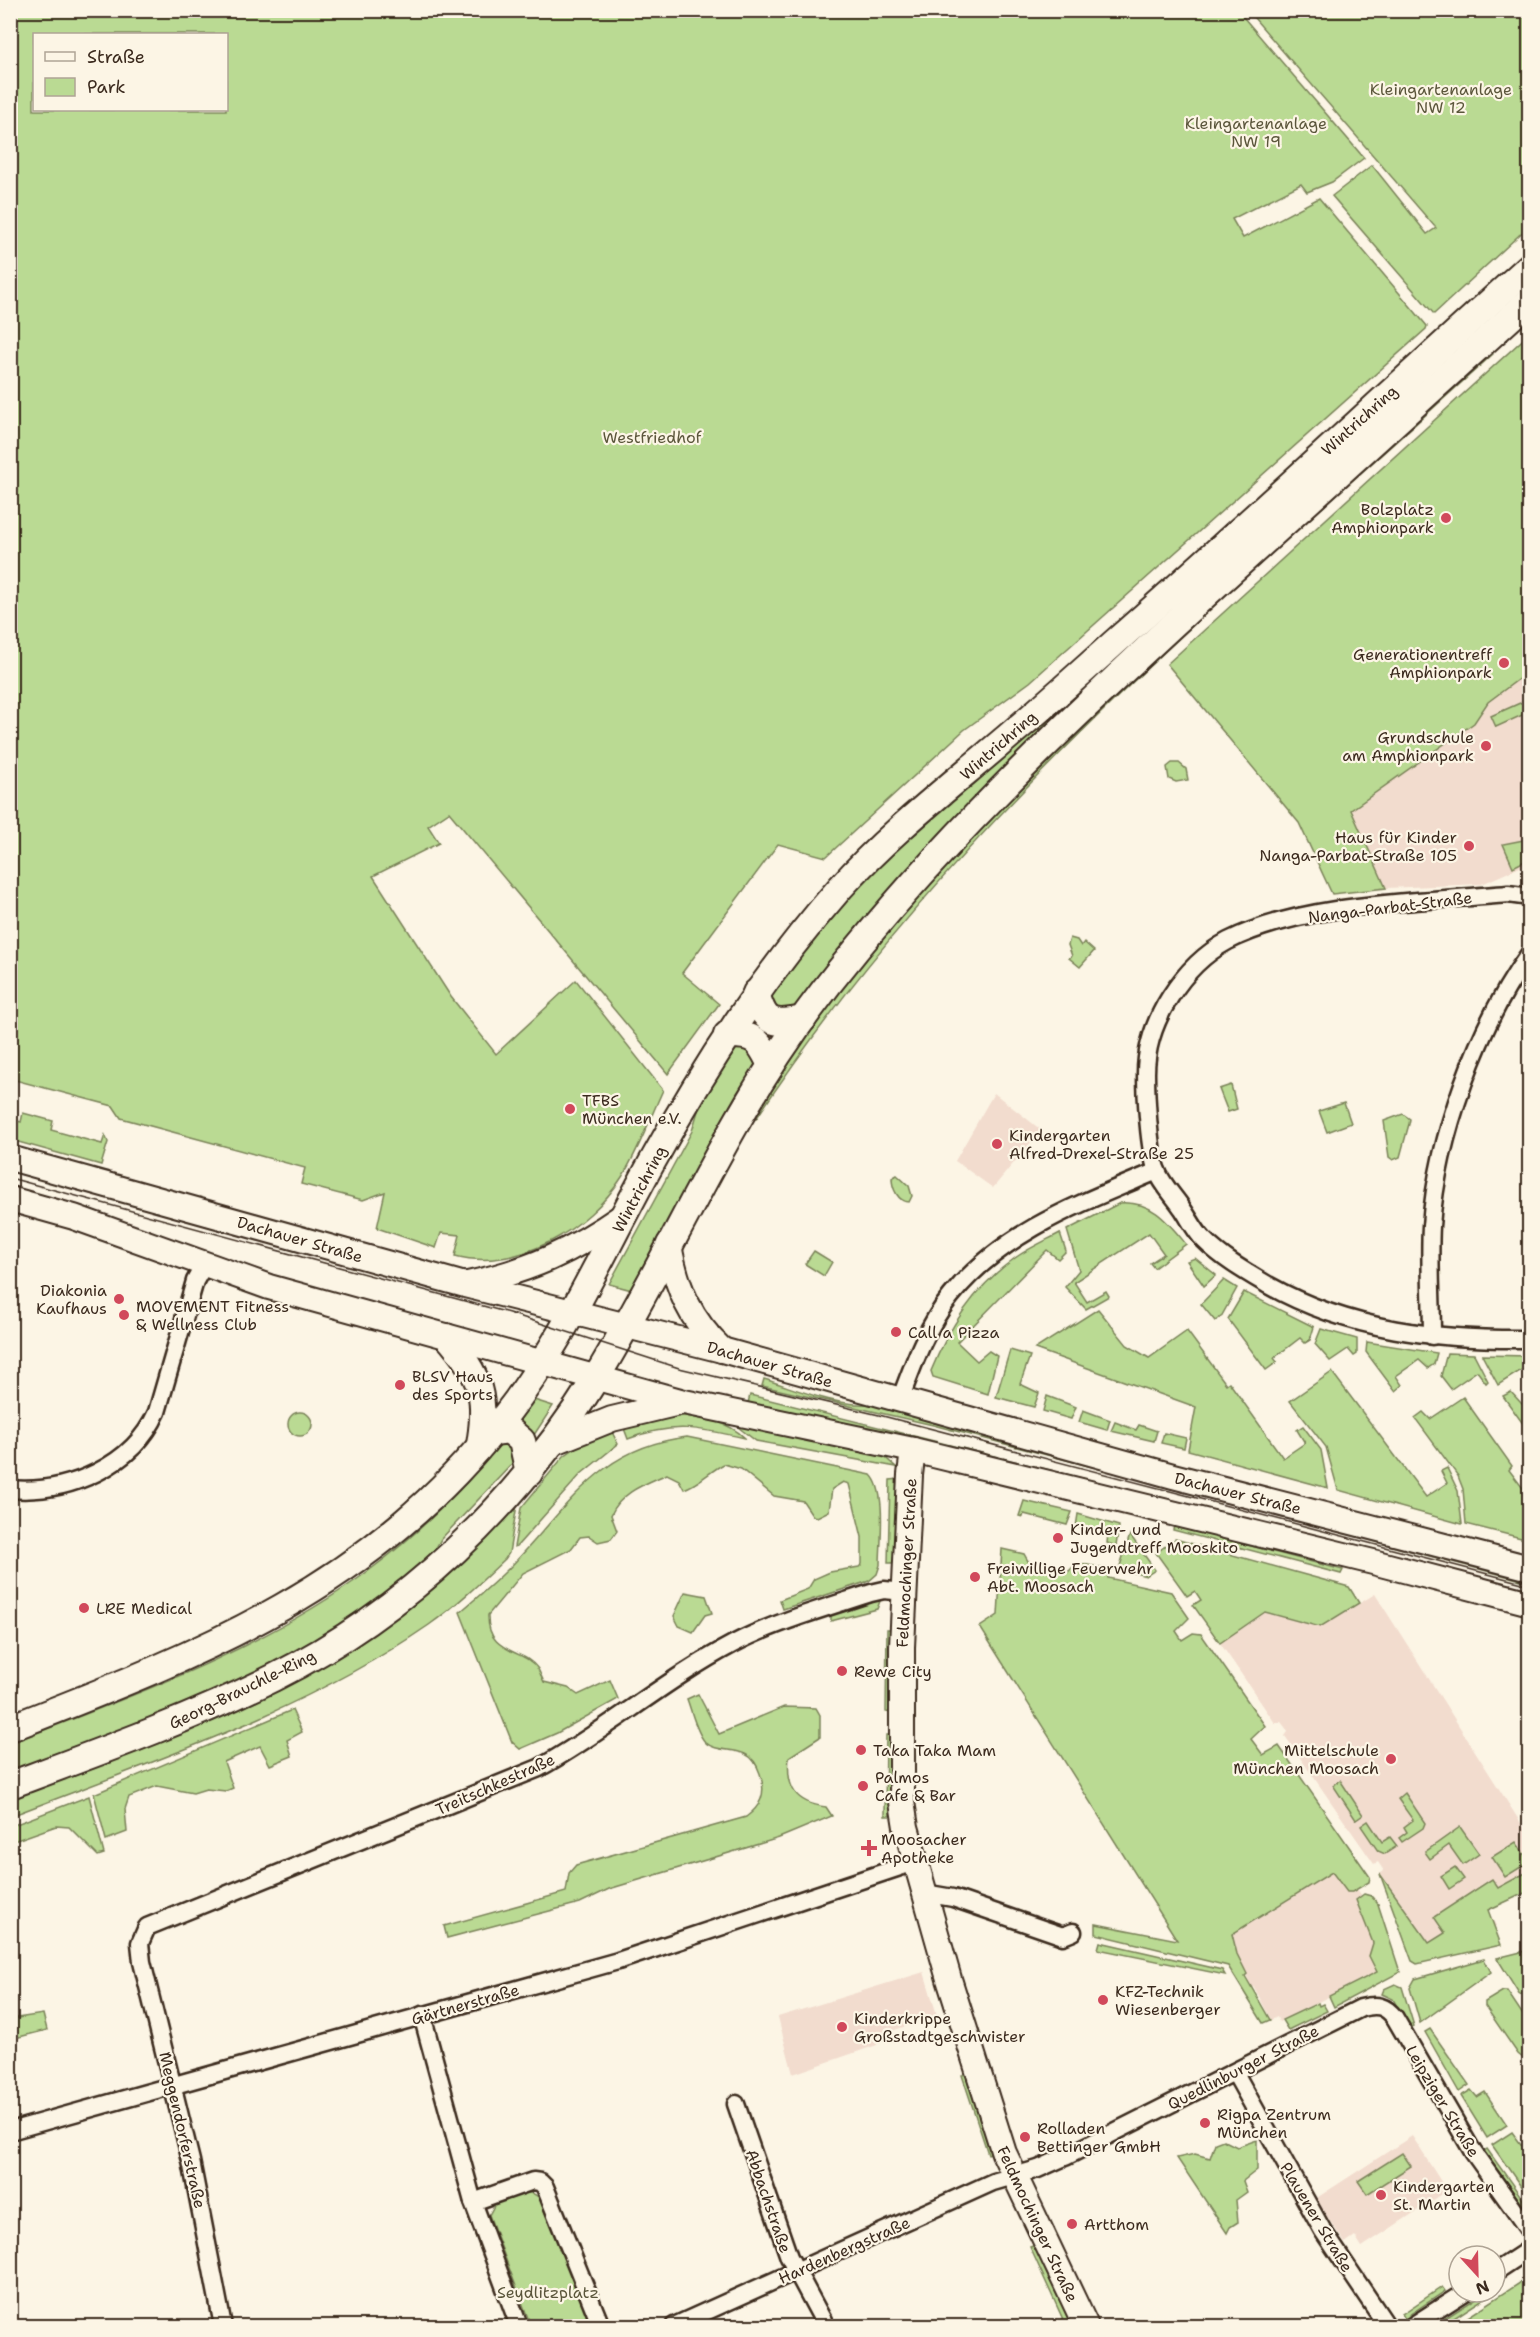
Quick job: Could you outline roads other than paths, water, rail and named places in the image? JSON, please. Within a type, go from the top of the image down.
[{"type":"main road","name":"Wintrichring","points":[[572,1312],[624,1215],[727,1035],[798,937],[846,882],[882,846],[1120,639],[1530,266]]},
{"type":"main road","name":"Wintrichring","points":[[625,1325],[740,1115],[802,1019],[856,950],[1029,760],[1136,658],[1530,300]]},
{"type":"main road","points":[[756,993],[764,1015],[768,1019],[784,1023],[802,1019]]},
{"type":"main road","points":[[727,1035],[751,1036],[758,1041],[771,1065]]},
{"type":"main road","name":"Dachauer Straße","points":[[10,1158],[465,1285],[722,1350],[1184,1479],[1530,1568]]},
{"type":"main road","points":[[10,1199],[74,1217],[269,1287],[684,1402],[913,1450],[1374,1562],[1530,1603]]},
{"type":"main road","points":[[465,1285],[525,1270],[548,1260],[585,1242],[624,1215]]},
{"type":"main road","points":[[669,1244],[678,1286],[684,1301],[704,1333],[722,1350]]},
{"type":"main road","points":[[10,1728],[202,1650],[294,1602],[383,1542],[426,1504],[485,1441],[542,1363],[572,1312]]},
{"type":"main road","name":"Georg-Brauchle-Ring","points":[[10,1785],[154,1731],[274,1678],[322,1651],[408,1592],[477,1531],[529,1473],[596,1377],[625,1325]]},
{"type":"main road","points":[[446,1336],[463,1355],[480,1385],[484,1405],[485,1441]]},
{"type":"main road","points":[[550,1444],[612,1419],[684,1402]]},
{"type":"main road","points":[[485,1441],[509,1430],[522,1441],[529,1473]]},
{"type":"main road","name":"Feldmochinger Straße","points":[[913,1450],[905,1592],[902,1802],[924,1893],[1004,2153],[1086,2326]]},
{"type":"street","name":"Nanga-Parbat-Straße","points":[[1530,897],[1508,894],[1323,913],[1260,927],[1226,943],[1204,959],[1173,994],[1156,1025],[1146,1061],[1147,1105],[1157,1171],[1203,1239],[1248,1274],[1328,1314],[1364,1324],[1432,1336],[1530,1339]]},
{"type":"street","points":[[1432,1336],[1431,1226],[1444,1142],[1480,1042],[1495,1011],[1530,953]]},
{"type":"street","points":[[900,1400],[935,1320],[951,1297],[1004,1245],[1034,1226],[1157,1171]]},
{"type":"street","points":[[10,1489],[27,1491],[75,1482],[120,1460],[137,1445],[150,1429],[158,1412],[195,1281],[204,1265]]},
{"type":"street","name":"Treitschkestraße","points":[[141,1935],[154,1922],[539,1768],[597,1734],[675,1680],[740,1641],[870,1593],[884,1590],[905,1592]]},
{"type":"street","name":"Gärtnerstraße","points":[[10,2131],[703,1935],[915,1862]]},
{"type":"street","points":[[924,1893],[953,1898],[1063,1936],[1073,1932]]},
{"type":"street","name":"Meggendorferstraße","points":[[141,1935],[142,1962],[173,2085],[207,2237],[223,2326]]},
{"type":"street","name":"Quedlinburger Straße","points":[[1014,2177],[1065,2157],[1361,2008],[1375,2005]]},
{"type":"street","name":"Leipziger Straße","points":[[1375,2005],[1387,2008],[1395,2018],[1467,2142],[1530,2232]]},
{"type":"street","points":[[422,2015],[473,2202],[519,2326]]},
{"type":"street","name":"Plauener Straße","points":[[1235,2073],[1323,2231],[1387,2326]]},
{"type":"street","name":"Abbachstraße","points":[[736,2104],[796,2272],[826,2326]]},
{"type":"street","name":"Hardenbergstraße","points":[[674,2326],[993,2182],[1014,2177]]},
{"type":"street","points":[[473,2202],[533,2181],[540,2182],[545,2187],[601,2326]]},
{"type":"street","points":[[1507,2264],[1530,2249]]},
{"type":"street","points":[[1412,2326],[1447,2304]]},
{"type":"tram line","points":[[10,1178],[509,1313],[679,1368],[879,1415],[1530,1585]]},
{"type":"place","name":"Bolzplatz Amphionpark","points":[[1446,518]]},
{"type":"place","name":"Generationentreff Amphionpark","points":[[1504,663]]},
{"type":"place","name":"Grundschule am Amphionpark","points":[[1486,746]]},
{"type":"place","name":"Haus für Kinder Nanga-Parbat-Straße 105","points":[[1469,846]]},
{"type":"place","name":"TFBS München e.V.","points":[[570,1109]]},
{"type":"place","name":"Kindergarten Alfred-Drexel-Straße 25","points":[[997,1144]]},
{"type":"place","name":"Diakonia Kaufhaus","points":[[119,1299]]},
{"type":"place","name":"MOVEMENT Fitness & Wellness Club","points":[[124,1315]]},
{"type":"place","name":"Call a Pizza","points":[[896,1332]]},
{"type":"place","name":"BLSV Haus des Sports","points":[[400,1385]]},
{"type":"place","name":"Kinder- und Jugendtreff Mooskito","points":[[1058,1538]]},
{"type":"place","name":"Freiwillige Feuerwehr Abt. Moosach","points":[[975,1577]]},
{"type":"place","name":"LRE Medical","points":[[84,1608]]},
{"type":"place","name":"Rewe City","points":[[842,1671]]},
{"type":"place","name":"Taka Taka Mam","points":[[861,1750]]},
{"type":"place","name":"Mittelschule München Moosach","points":[[1391,1759]]},
{"type":"place","name":"Palmos Cafe & Bar","points":[[863,1786]]},
{"type":"place","name":"Moosacher Apotheke","points":[[869,1848]]},
{"type":"place","name":"KFZ-Technik Wiesenberger","points":[[1103,2000]]},
{"type":"place","name":"Kinderkrippe Großstadtgeschwister","points":[[842,2027]]},
{"type":"place","name":"Rigpa Zentrum München","points":[[1205,2123]]},
{"type":"place","name":"Rolladen Bettinger GmbH","points":[[1025,2137]]},
{"type":"place","name":"Kindergarten St. Martin","points":[[1381,2195]]},
{"type":"place","name":"Artthom","points":[[1072,2224]]},
{"type":"park label","name":"Kleingartenanlage NW 12","points":[[1441,98]]},
{"type":"park label","name":"Kleingartenanlage NW 19","points":[[1256,132]]},
{"type":"park label","name":"Westfriedhof","points":[[652,437]]},
{"type":"park label","name":"Seydlitzplatz","points":[[548,2292]]}]
